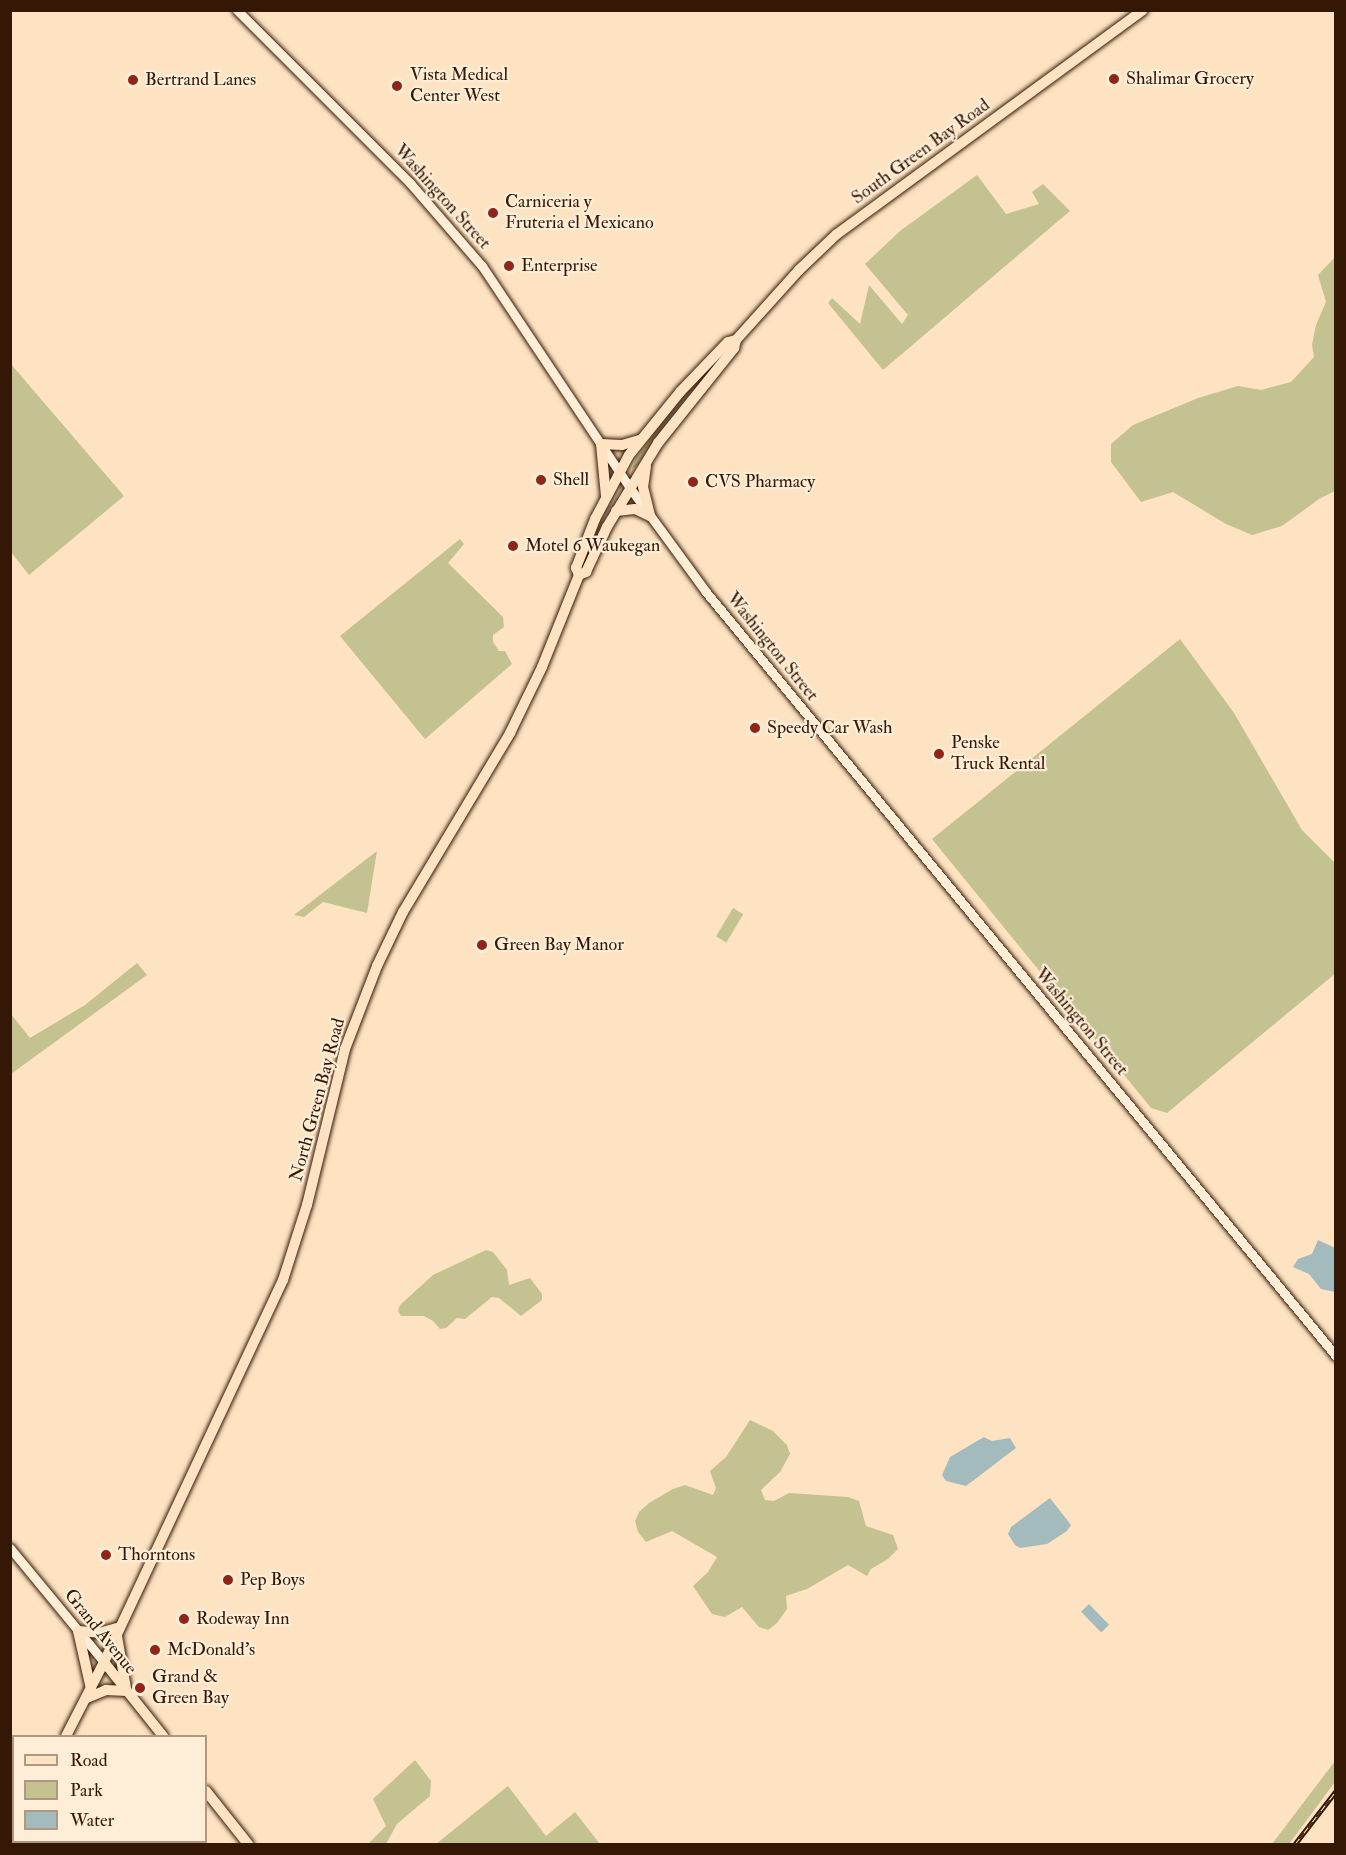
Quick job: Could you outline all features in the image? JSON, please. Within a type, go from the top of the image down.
[{"type":"main road","name":"Washington Street","points":[[237,10],[403,176],[482,266],[630,488],[698,581],[1335,1356]]},
{"type":"main road","name":"South Green Bay Road","points":[[630,488],[684,407],[734,348],[736,340],[800,270],[849,225],[1143,10]]},
{"type":"main road","name":"South Green Bay Road","points":[[579,574],[576,568],[606,497],[639,440],[666,407],[728,342],[736,340]]},
{"type":"main road","points":[[606,497],[602,444],[622,445],[639,440]]},
{"type":"main road","points":[[647,460],[644,487],[650,516]]},
{"type":"main road","name":"North Green Bay Road","points":[[67,1735],[104,1662],[288,1266],[307,1205],[345,1049],[370,983],[404,912],[510,733],[542,667],[579,574],[586,572],[630,488]]},
{"type":"main road","points":[[616,511],[635,509],[650,516]]},
{"type":"main road","name":"Grand Avenue","points":[[10,1548],[161,1735]]},
{"type":"main road","points":[[78,1631],[99,1633],[118,1631],[127,1691],[106,1690],[89,1693],[78,1631]]},
{"type":"main road","points":[[207,1792],[248,1845]]},
{"type":"green space","points":[[977,175],[1006,214],[1039,204],[1032,192],[1043,184],[1070,211],[883,370],[828,303],[832,298],[860,324],[869,285],[902,324],[908,315],[865,264],[900,231]]},
{"type":"green space","points":[[1335,257],[1335,491],[1319,499],[1282,526],[1252,535],[1226,524],[1173,492],[1141,502],[1111,462],[1111,444],[1133,425],[1198,398],[1238,386],[1261,390],[1291,382],[1314,357],[1312,345],[1316,325],[1326,302],[1318,275]]},
{"type":"green space","points":[[10,363],[124,496],[29,575],[11,552]]},
{"type":"green space","points":[[692,389],[638,465],[632,469],[636,458],[684,393]]},
{"type":"green space","points":[[460,539],[464,544],[448,563],[503,617],[504,627],[493,635],[493,642],[499,651],[505,651],[512,664],[425,739],[340,636]]},
{"type":"green space","points":[[1180,639],[1234,713],[1302,830],[1335,863],[1336,973],[1167,1113],[1151,1108],[932,839]]},
{"type":"green space","points":[[377,851],[367,913],[323,902],[304,917],[294,915]]},
{"type":"green space","points":[[733,908],[743,914],[726,942],[716,936]]},
{"type":"green space","points":[[137,963],[147,975],[11,1074],[11,1014],[30,1038],[85,1005]]},
{"type":"green space","points":[[486,1250],[493,1252],[507,1270],[509,1285],[530,1278],[542,1294],[542,1300],[521,1316],[499,1298],[492,1297],[465,1319],[457,1318],[446,1328],[440,1329],[424,1316],[401,1316],[398,1311],[400,1305],[433,1275]]},
{"type":"green space","points":[[750,1420],[773,1431],[787,1445],[790,1454],[780,1472],[761,1490],[765,1500],[774,1501],[789,1493],[848,1497],[859,1501],[866,1526],[893,1535],[898,1549],[888,1559],[871,1569],[867,1576],[848,1565],[807,1589],[786,1596],[787,1609],[777,1623],[768,1630],[759,1627],[742,1607],[725,1617],[712,1614],[693,1586],[708,1572],[717,1557],[672,1531],[646,1542],[638,1532],[635,1521],[639,1512],[649,1503],[685,1485],[713,1495],[716,1488],[710,1471],[726,1457]]},
{"type":"green space","points":[[415,1760],[431,1781],[430,1796],[397,1824],[386,1844],[368,1844],[386,1826],[373,1799]]},
{"type":"green space","points":[[1335,1761],[1335,1782],[1289,1844],[1272,1844]]},
{"type":"green space","points":[[508,1786],[546,1836],[575,1812],[600,1844],[436,1844]]},
{"type":"water","points":[[1318,1240],[1335,1248],[1335,1292],[1321,1289],[1309,1274],[1293,1267],[1298,1259],[1312,1254]]},
{"type":"water","points":[[984,1437],[992,1441],[1010,1438],[1016,1448],[966,1486],[946,1481],[942,1475],[950,1457]]},
{"type":"water","points":[[1050,1498],[1071,1525],[1067,1531],[1047,1544],[1020,1548],[1015,1545],[1008,1534],[1011,1527]]},
{"type":"water","points":[[1089,1604],[1109,1625],[1101,1633],[1081,1612]]},
{"type":"railway","points":[[1295,1844],[1336,1791]]},
{"type":"place","name":"Shalimar Grocery","points":[[1114,79]]},
{"type":"place","name":"Bertrand Lanes","points":[[133,80]]},
{"type":"place","name":"Vista Medical Center West","points":[[397,86]]},
{"type":"place","name":"Carniceria y Fruteria el Mexicano","points":[[493,213]]},
{"type":"place","name":"Enterprise","points":[[509,266]]},
{"type":"place","name":"Shell","points":[[541,480]]},
{"type":"place","name":"CVS Pharmacy","points":[[693,482]]},
{"type":"place","name":"Motel 6 Waukegan","points":[[513,546]]},
{"type":"place","name":"Speedy Car Wash","points":[[755,728]]},
{"type":"place","name":"Penske Truck Rental","points":[[939,754]]},
{"type":"place","name":"Green Bay Manor","points":[[482,945]]},
{"type":"place","name":"Thorntons","points":[[106,1555]]},
{"type":"place","name":"Pep Boys","points":[[228,1580]]},
{"type":"place","name":"Rodeway Inn","points":[[184,1619]]},
{"type":"place","name":"McDonald's","points":[[155,1650]]},
{"type":"place","name":"Grand & Green Bay","points":[[140,1688]]}]
